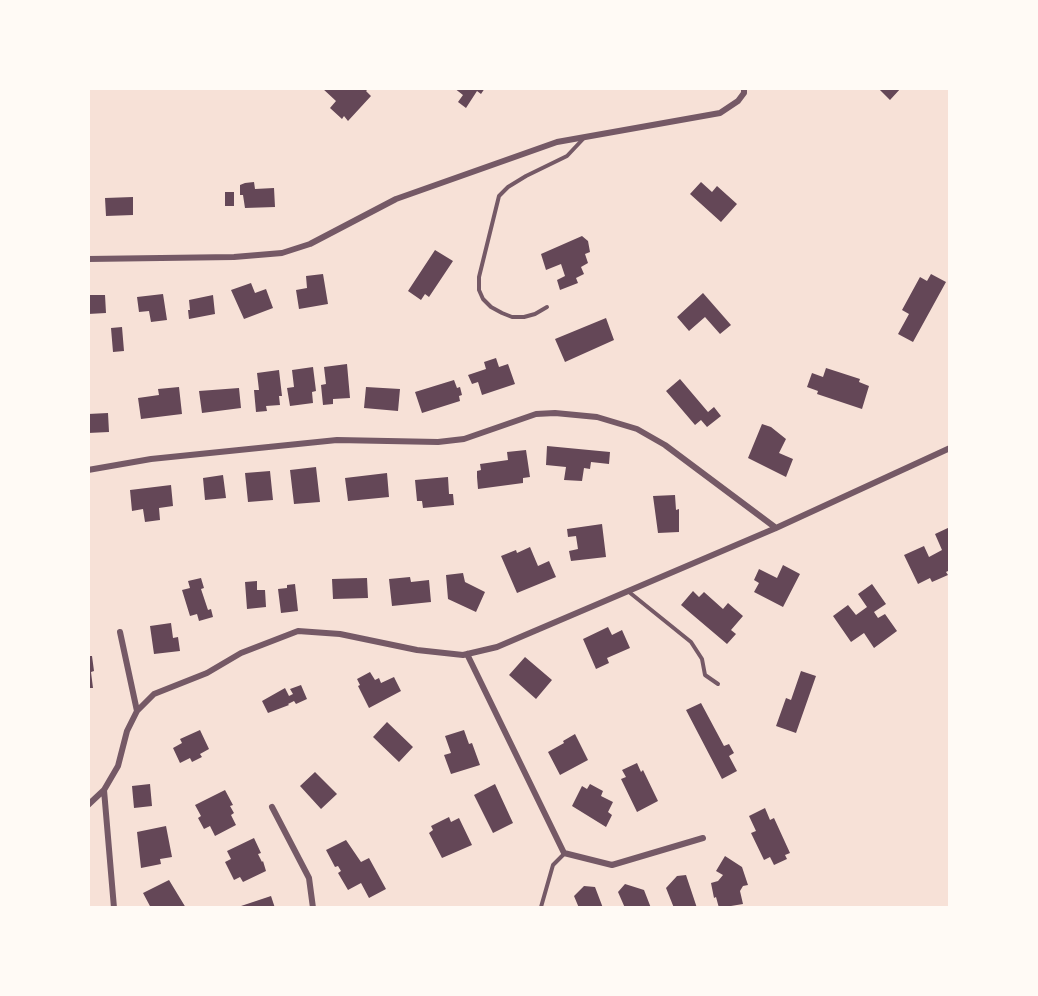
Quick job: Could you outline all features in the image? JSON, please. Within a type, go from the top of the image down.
[{"type":"street","points":[[88,259],[234,257],[282,253],[310,244],[396,199],[557,142],[720,113],[729,108],[744,93],[744,88]]},
{"type":"street","points":[[88,470],[151,459],[337,440],[438,442],[464,439],[536,414],[555,413],[597,417],[637,429],[665,445],[776,528]]},
{"type":"street","points":[[88,805],[104,790],[118,766],[127,731],[137,711],[154,694],[207,674],[241,653],[298,631],[340,634],[417,650],[467,654],[497,647],[776,528],[950,448]]},
{"type":"street","points":[[120,632],[137,711]]},
{"type":"street","points":[[467,654],[564,853],[612,865],[703,838]]},
{"type":"street","points":[[104,790],[114,908]]},
{"type":"street","points":[[272,807],[309,878],[313,908]]},
{"type":"lane","points":[[547,307],[524,317],[512,317],[502,313],[483,299],[479,290],[479,276],[499,196],[508,187],[526,176],[567,156],[585,137]]},
{"type":"lane","points":[[629,591],[691,642],[702,659],[705,675],[718,684]]},
{"type":"lane","points":[[541,907],[553,865],[564,853]]},
{"type":"building","points":[[322,88],[369,88],[366,91],[371,96],[348,121],[344,116],[342,119],[330,108],[336,101]]},
{"type":"building","points":[[454,88],[485,88],[481,94],[477,91],[466,108],[458,102],[463,95]]},
{"type":"building","points":[[878,88],[901,88],[890,100]]},
{"type":"building","points":[[254,182],[255,189],[274,188],[275,207],[245,208],[243,195],[240,195],[240,185]]},
{"type":"building","points":[[701,182],[712,192],[717,186],[737,204],[721,222],[690,194]]},
{"type":"building","points":[[225,192],[234,192],[234,206],[225,206]]},
{"type":"building","points":[[133,197],[133,215],[106,216],[105,198]]},
{"type":"building","points":[[582,236],[588,241],[590,252],[585,254],[588,263],[581,267],[584,274],[576,278],[578,283],[560,290],[557,280],[565,276],[561,264],[546,270],[541,254]]},
{"type":"building","points":[[435,250],[453,261],[429,297],[425,294],[421,300],[408,291]]},
{"type":"building","points":[[323,274],[328,304],[299,309],[296,290],[307,288],[306,276]]},
{"type":"building","points":[[931,274],[946,282],[913,342],[898,334],[909,314],[902,310],[920,277],[927,281]]},
{"type":"building","points":[[251,283],[255,293],[266,289],[273,308],[244,319],[231,290]]},
{"type":"building","points":[[703,293],[731,325],[720,334],[705,317],[689,331],[677,317]]},
{"type":"building","points":[[163,294],[167,320],[151,322],[149,311],[139,312],[137,297]]},
{"type":"building","points":[[88,295],[105,295],[106,313],[88,314]]},
{"type":"building","points":[[213,295],[215,314],[189,319],[189,300]]},
{"type":"building","points":[[606,318],[614,340],[565,362],[555,339]]},
{"type":"building","points":[[122,327],[124,351],[113,352],[111,328]]},
{"type":"building","points":[[496,358],[499,367],[508,364],[515,384],[482,395],[478,382],[472,384],[468,375],[486,369],[484,362]]},
{"type":"building","points":[[347,364],[350,398],[333,399],[333,404],[323,405],[321,385],[326,384],[324,367]]},
{"type":"building","points":[[313,367],[316,391],[312,392],[313,403],[290,406],[287,388],[294,387],[292,370]]},
{"type":"building","points":[[826,368],[860,379],[859,382],[869,386],[862,409],[817,394],[818,391],[807,387],[812,373],[823,377]]},
{"type":"building","points":[[279,370],[282,396],[279,396],[280,405],[266,406],[267,411],[256,412],[254,390],[259,390],[257,373]]},
{"type":"building","points":[[680,379],[708,412],[714,407],[721,416],[707,427],[701,420],[695,425],[666,391]]},
{"type":"building","points":[[454,380],[457,388],[460,387],[462,395],[459,396],[460,401],[422,413],[415,392]]},
{"type":"building","points":[[179,387],[182,414],[141,419],[138,398],[159,395],[158,389]]},
{"type":"building","points":[[366,387],[400,389],[398,411],[364,408]]},
{"type":"building","points":[[239,388],[241,408],[202,413],[199,391]]},
{"type":"building","points":[[108,413],[109,432],[88,433],[88,414]]},
{"type":"building","points":[[762,424],[771,427],[786,439],[779,453],[793,459],[786,477],[748,458]]},
{"type":"building","points":[[547,446],[610,452],[609,464],[591,462],[590,469],[584,468],[582,481],[564,480],[566,467],[546,465]]},
{"type":"building","points":[[526,450],[530,477],[523,478],[523,483],[478,489],[477,471],[481,470],[480,464],[508,460],[507,452]]},
{"type":"building","points":[[316,467],[320,502],[294,504],[290,470]]},
{"type":"building","points":[[270,471],[273,500],[248,502],[245,473]]},
{"type":"building","points":[[387,473],[389,497],[348,501],[345,478]]},
{"type":"building","points":[[223,475],[226,498],[205,500],[203,478]]},
{"type":"building","points":[[448,477],[449,494],[453,494],[454,505],[423,508],[422,501],[417,501],[415,480]]},
{"type":"building","points":[[171,485],[173,506],[159,508],[160,520],[145,522],[143,509],[132,511],[130,490]]},
{"type":"building","points":[[675,495],[676,510],[679,509],[679,532],[658,533],[653,496]]},
{"type":"building","points":[[602,524],[606,557],[571,561],[569,551],[578,549],[576,536],[568,537],[567,529]]},
{"type":"building","points":[[950,527],[950,570],[946,572],[948,575],[932,582],[930,578],[918,584],[904,555],[924,546],[929,557],[942,550],[935,534]]},
{"type":"building","points":[[530,547],[538,566],[549,561],[556,577],[517,593],[501,556],[516,550],[517,553]]},
{"type":"building","points":[[783,565],[800,574],[783,607],[754,592],[759,583],[754,580],[759,569],[777,578]]},
{"type":"building","points":[[463,573],[465,582],[485,592],[476,612],[448,599],[446,575]]},
{"type":"building","points":[[410,577],[411,582],[429,580],[431,602],[392,606],[389,579]]},
{"type":"building","points":[[201,578],[204,588],[201,589],[208,610],[211,609],[213,617],[199,621],[197,614],[190,616],[182,590],[190,588],[188,581]]},
{"type":"building","points":[[367,578],[368,598],[333,599],[332,579]]},
{"type":"building","points":[[257,581],[257,590],[265,590],[266,607],[247,609],[245,582]]},
{"type":"building","points":[[295,584],[298,611],[281,613],[278,589]]},
{"type":"building","points":[[872,584],[886,604],[874,612],[878,618],[885,614],[897,631],[874,648],[864,633],[851,642],[833,616],[848,605],[856,615],[867,607],[858,594]]},
{"type":"building","points":[[693,591],[699,597],[704,592],[723,609],[728,603],[743,616],[731,630],[736,634],[727,644],[681,605]]},
{"type":"building","points":[[171,623],[173,638],[178,637],[180,651],[154,654],[150,626]]},
{"type":"building","points":[[608,627],[612,635],[622,630],[630,648],[607,658],[609,663],[596,669],[583,639]]},
{"type":"building","points":[[88,656],[92,656],[93,688],[88,688]]},
{"type":"building","points":[[525,657],[552,680],[536,699],[509,675]]},
{"type":"building","points":[[801,671],[816,676],[796,733],[776,726],[786,698],[791,700]]},
{"type":"building","points":[[370,672],[375,680],[379,678],[381,683],[394,677],[401,691],[369,708],[357,679]]},
{"type":"building","points":[[301,685],[307,699],[296,704],[294,701],[268,713],[262,701],[285,688],[289,696],[293,694],[290,689]]},
{"type":"building","points":[[701,703],[724,746],[729,744],[734,753],[729,756],[737,771],[722,779],[686,710]]},
{"type":"building","points":[[387,722],[413,747],[399,762],[373,737]]},
{"type":"building","points":[[200,730],[209,749],[200,754],[202,757],[192,762],[190,758],[180,763],[173,748],[182,743],[180,739]]},
{"type":"building","points":[[464,730],[469,744],[472,743],[480,765],[451,774],[444,755],[451,753],[445,736]]},
{"type":"building","points":[[575,734],[588,760],[560,775],[548,752]]},
{"type":"building","points":[[637,763],[641,772],[643,770],[658,801],[637,812],[621,779],[626,777],[622,770]]},
{"type":"building","points":[[315,772],[337,794],[321,809],[300,786]]},
{"type":"building","points":[[150,784],[152,806],[134,808],[132,786]]},
{"type":"building","points":[[495,784],[513,823],[493,833],[474,795]]},
{"type":"building","points":[[590,784],[603,791],[601,796],[613,802],[608,812],[612,815],[606,827],[572,806],[582,786],[587,789]]},
{"type":"building","points":[[225,790],[233,805],[230,806],[234,813],[231,815],[236,825],[215,836],[210,826],[204,829],[195,805]]},
{"type":"building","points":[[765,808],[770,820],[774,818],[790,853],[785,855],[787,859],[774,865],[770,857],[764,860],[751,833],[756,831],[749,816]]},
{"type":"building","points":[[449,817],[451,822],[459,818],[472,845],[442,858],[429,833],[433,830],[431,826]]},
{"type":"building","points":[[166,826],[172,857],[160,859],[161,864],[141,868],[137,832]]},
{"type":"building","points":[[254,838],[266,871],[243,882],[240,877],[234,880],[225,862],[231,859],[227,851]]},
{"type":"building","points":[[346,840],[361,862],[369,858],[386,889],[369,898],[361,883],[348,890],[338,873],[341,871],[338,866],[335,867],[326,850]]},
{"type":"building","points":[[725,856],[742,867],[748,885],[743,886],[740,891],[743,904],[719,908],[711,883],[718,881],[723,875],[716,871]]},
{"type":"building","points":[[686,875],[697,908],[674,908],[666,888],[677,876]]},
{"type":"building","points":[[169,880],[186,908],[151,908],[143,893]]},
{"type":"building","points":[[625,884],[644,890],[651,908],[625,908],[618,892]]},
{"type":"building","points":[[584,886],[595,887],[603,908],[579,908],[574,896]]},
{"type":"building","points":[[271,896],[275,908],[238,908],[238,907]]}]
